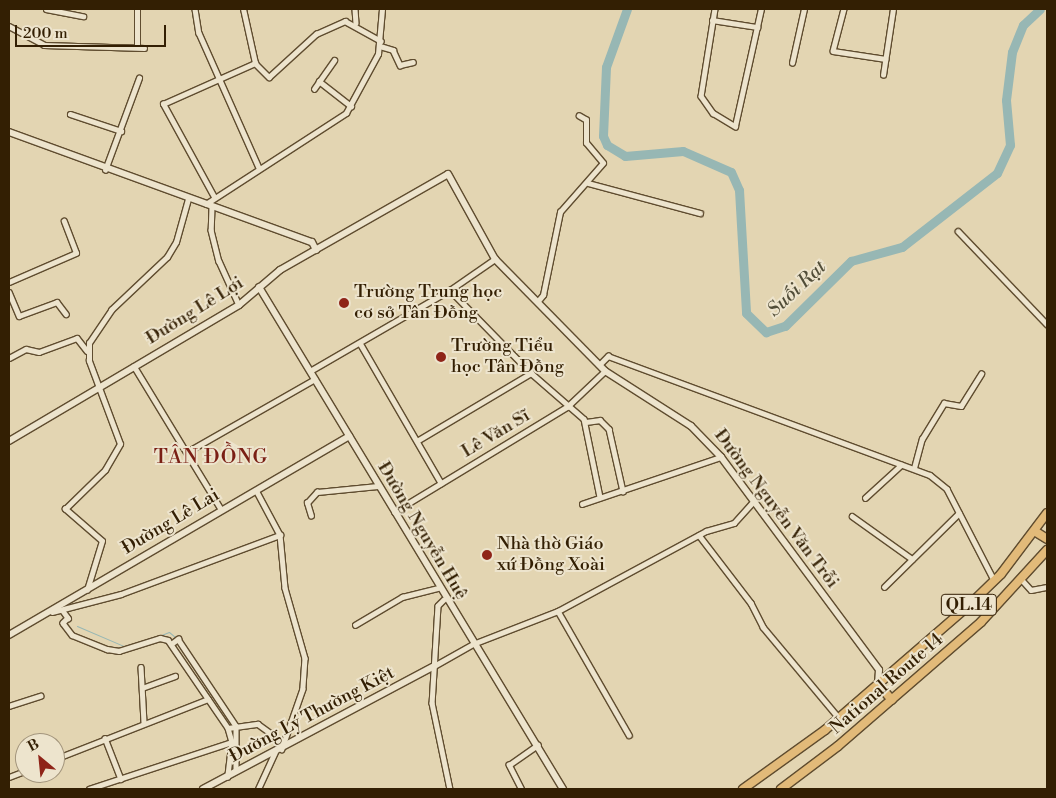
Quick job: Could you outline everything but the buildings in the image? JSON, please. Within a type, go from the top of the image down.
[{"type":"highway","name":"QL.14","points":[[878,684],[994,580],[1036,532],[1047,513]]},
{"type":"highway","points":[[1036,532],[1047,539]]},
{"type":"highway","name":"National Route 14","points":[[781,789],[892,700],[1022,580],[1047,550]]},
{"type":"highway","points":[[878,684],[892,700]]},
{"type":"highway","name":"National Route 14","points":[[743,789],[839,718],[878,684]]},
{"type":"street","points":[[46,9],[83,16]]},
{"type":"street","points":[[137,48],[138,9]]},
{"type":"street","points":[[195,9],[199,33],[260,168]]},
{"type":"street","points":[[243,9],[255,63],[269,77],[324,28],[345,21],[356,23],[393,50],[401,66],[413,62]]},
{"type":"street","points":[[355,9],[356,23]]},
{"type":"street","points":[[205,204],[351,106],[381,43],[382,9]]},
{"type":"street","points":[[714,9],[702,101],[734,126],[761,9]]},
{"type":"street","points":[[792,63],[804,9]]},
{"type":"street","points":[[844,9],[833,51],[885,59]]},
{"type":"street","points":[[884,75],[893,9]]},
{"type":"street","points":[[712,20],[757,27]]},
{"type":"street","points":[[9,26],[44,45],[144,48]]},
{"type":"street","points":[[314,89],[334,60]]},
{"type":"street","points":[[214,198],[163,104],[255,63]]},
{"type":"street","points":[[105,170],[139,78]]},
{"type":"street","points":[[319,81],[351,106]]},
{"type":"street","points":[[70,114],[121,131]]},
{"type":"street","points":[[538,301],[543,295],[560,212],[588,183],[603,163],[586,143],[586,120],[579,116]]},
{"type":"street","points":[[9,132],[105,170],[312,242],[316,250]]},
{"type":"street","name":"Đường Lê Lợi","points":[[9,440],[239,305],[260,287],[316,250],[448,174]]},
{"type":"street","name":"Đường Nguyễn Văn Trỗi","points":[[448,174],[495,259],[605,371],[691,426],[721,457],[879,670],[878,684]]},
{"type":"street","points":[[588,183],[700,213]]},
{"type":"street","points":[[88,351],[111,310],[167,257],[176,242],[188,199]]},
{"type":"street","points":[[212,207],[211,230],[219,261],[239,305]]},
{"type":"street","points":[[9,282],[76,253],[64,221]]},
{"type":"street","points":[[958,231],[1047,324]]},
{"type":"street","points":[[310,371],[450,290],[495,259]]},
{"type":"street","name":"Đường Nguyễn Huệ","points":[[260,287],[444,600],[538,746],[563,789]]},
{"type":"street","points":[[450,290],[531,374],[586,422],[600,497]]},
{"type":"street","points":[[9,292],[19,316],[57,302],[66,314]]},
{"type":"street","points":[[9,358],[26,349],[39,352],[77,338],[88,351],[119,436],[118,451],[65,509],[102,541],[87,590]]},
{"type":"street","points":[[360,342],[441,483]]},
{"type":"street","points":[[599,365],[608,356],[914,468],[938,480],[994,580]]},
{"type":"street","points":[[134,366],[221,509]]},
{"type":"street","name":"Lê Văn Sĩ","points":[[394,512],[567,407],[605,371]]},
{"type":"street","points":[[417,441],[531,374]]},
{"type":"street","points":[[914,468],[922,440],[944,402],[961,406],[981,374]]},
{"type":"street","points":[[187,452],[315,379]]},
{"type":"street","points":[[586,422],[600,420],[609,429],[623,491]]},
{"type":"street","name":"Đường Lê Lai","points":[[9,635],[221,509],[349,436]]},
{"type":"street","points":[[582,504],[721,457]]},
{"type":"street","points":[[865,498],[902,465]]},
{"type":"street","points":[[311,516],[307,503],[317,492],[378,486]]},
{"type":"street","points":[[256,490],[280,535],[285,588],[303,651],[306,676],[281,741],[282,749]]},
{"type":"street","points":[[434,666],[473,644],[558,611],[700,535],[734,523],[754,501]]},
{"type":"street","points":[[884,587],[958,513]]},
{"type":"street","points":[[852,516],[912,559]]},
{"type":"street","points":[[47,612],[63,611],[121,594],[280,535]]},
{"type":"street","points":[[700,535],[752,604],[762,627],[839,718]]},
{"type":"street","points":[[1022,580],[1031,590],[1047,587]]},
{"type":"street","points":[[355,625],[402,597],[438,588]]},
{"type":"street","points":[[444,600],[438,606],[432,703],[450,789]]},
{"type":"street","points":[[63,611],[68,618],[63,623],[72,635],[107,649],[130,649],[164,637],[171,644],[228,728],[232,742],[228,777]]},
{"type":"street","points":[[558,611],[629,735]]},
{"type":"street","points":[[171,644],[178,639],[236,726],[236,771]]},
{"type":"street","name":"Đường Lý Thường Kiệt","points":[[203,789],[282,749],[434,666]]},
{"type":"street","points":[[141,667],[144,722]]},
{"type":"street","points":[[142,688],[175,676]]},
{"type":"street","points":[[9,706],[40,696]]},
{"type":"street","points":[[65,755],[144,722],[208,699]]},
{"type":"street","points":[[228,728],[258,724],[281,741]]},
{"type":"street","points":[[105,738],[121,779]]},
{"type":"street","points":[[89,789],[232,742]]},
{"type":"street","points":[[521,789],[509,765],[538,746]]},
{"type":"street","points":[[258,789],[275,752]]},
{"type":"waterway","name":"Suối Rạt","points":[[627,9],[606,67],[603,136],[607,145],[625,156],[683,151],[731,172],[739,190],[746,313],[766,332],[785,326],[851,261],[902,247],[997,173],[1010,145],[1006,100],[1012,52],[1023,25],[1040,9]]},
{"type":"waterway","points":[[77,626],[126,647]]},
{"type":"waterway","points":[[154,638],[169,632],[175,637]]},
{"type":"place","name":"Trường Trung học cơ sở Tân Đồng","points":[[344,303]]},
{"type":"place","name":"Trường Tiểu học Tân Đồng","points":[[441,357]]},
{"type":"place","name":"Nhà thờ Giáo xứ Đồng Xoài","points":[[487,555]]},
{"type":"district","name":"TÂN ĐỒNG","points":[[211,457]]}]
